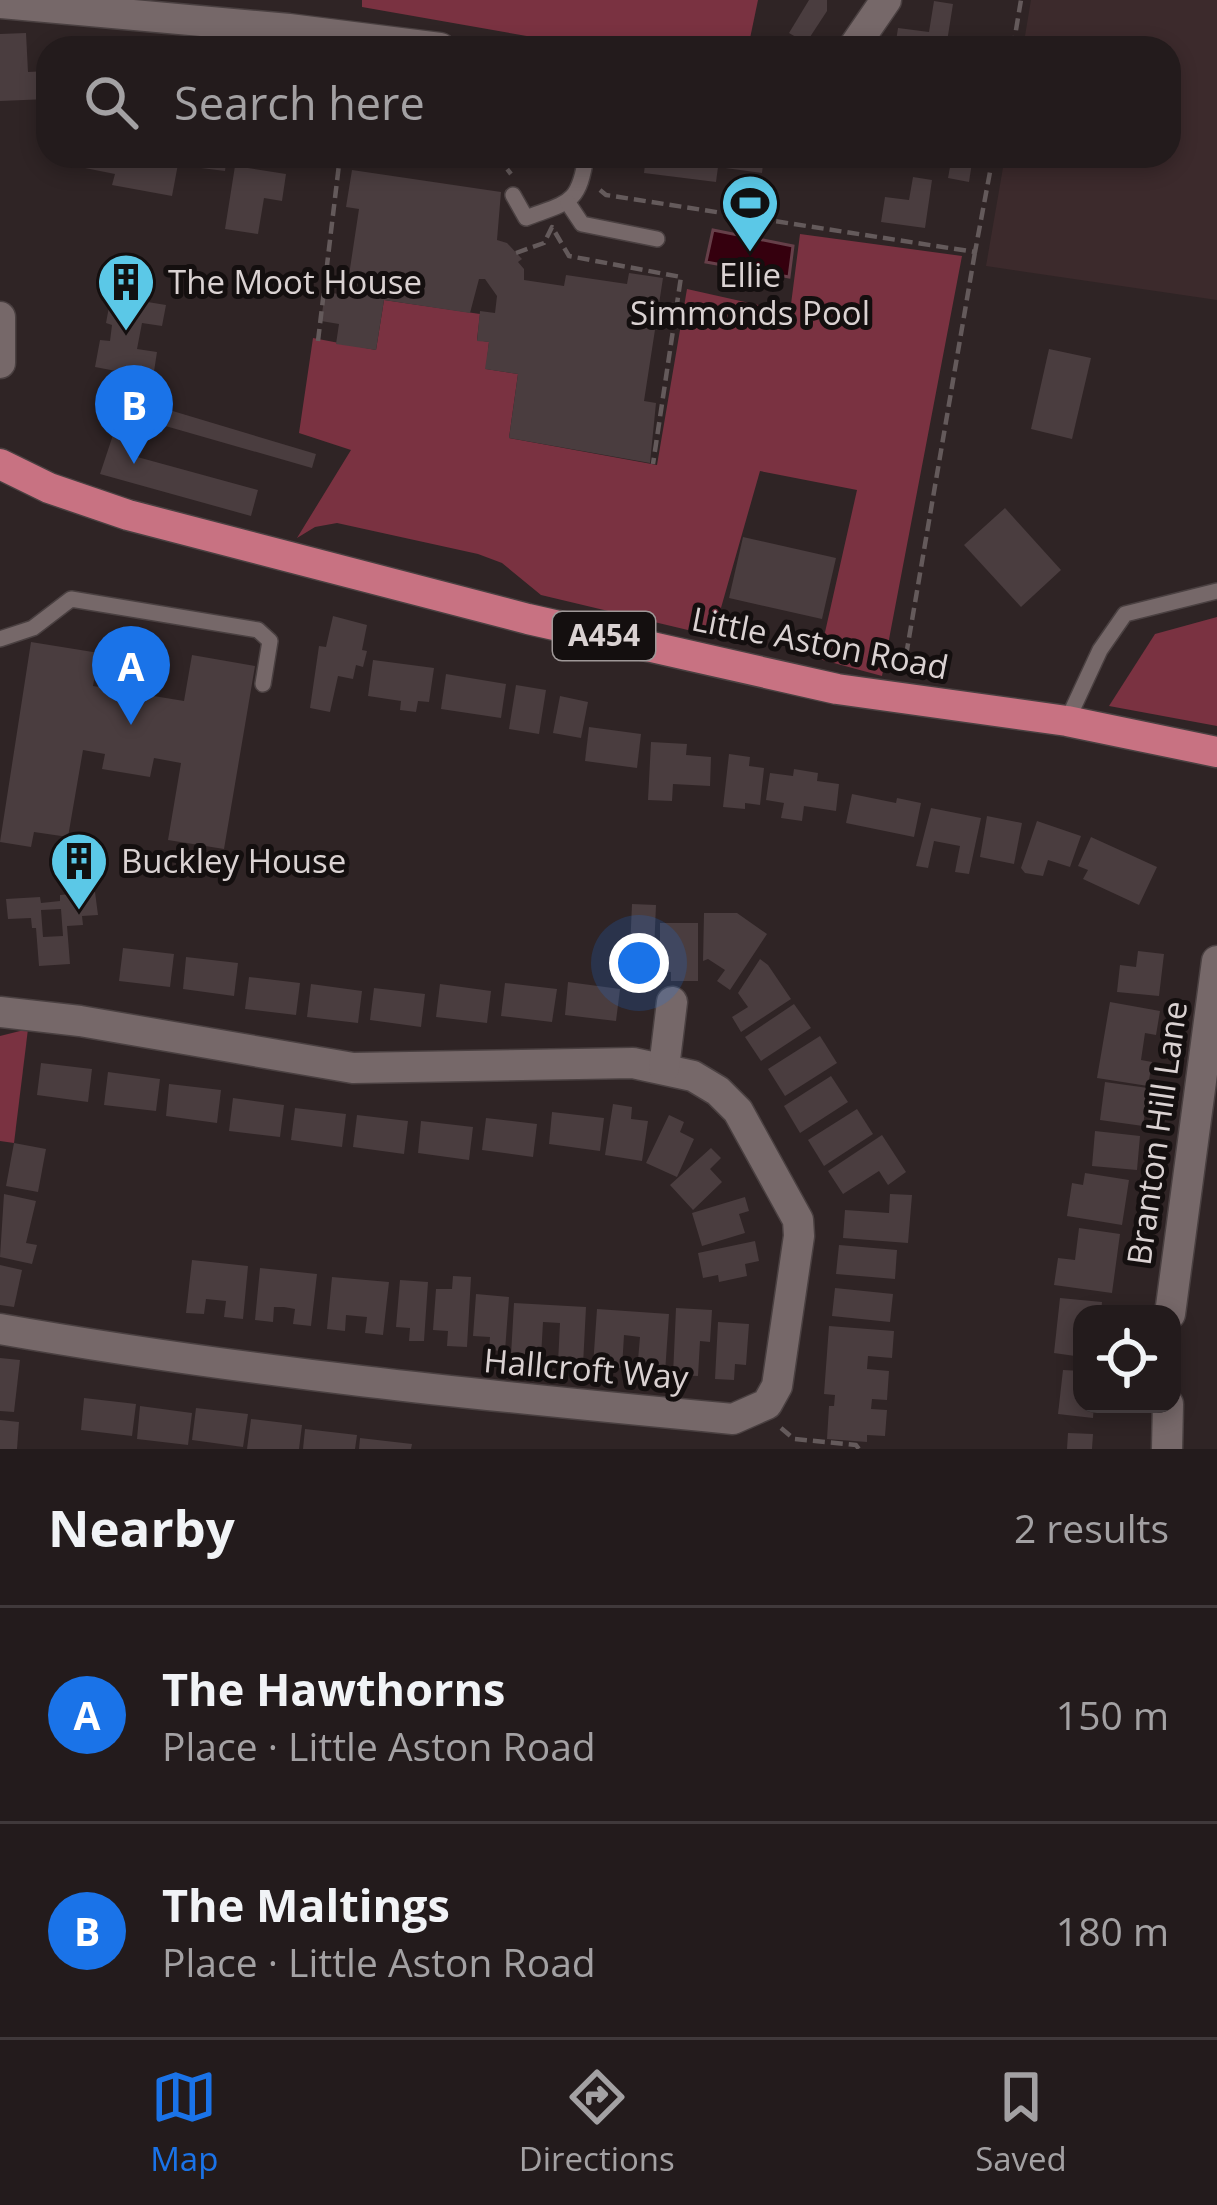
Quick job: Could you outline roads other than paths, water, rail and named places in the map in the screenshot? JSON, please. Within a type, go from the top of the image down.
[{"type":"main road","name":"Little Aston Road","points":[[1,471],[128,515],[296,562],[708,660],[898,698],[1067,721],[1217,752]]},
{"type":"street","points":[[861,36],[886,0]]},
{"type":"street","points":[[0,3],[223,12],[368,36]]},
{"type":"street","points":[[0,317],[0,363]]},
{"type":"street","name":"Branton Hill Lane","points":[[1171,1305],[1217,961]]},
{"type":"street","points":[[0,1012],[80,1021],[353,1068],[633,1064],[664,1068],[672,1001]]},
{"type":"street","name":"Hallcroft Way","points":[[0,1329],[141,1354],[388,1387],[733,1419],[767,1404],[776,1386],[798,1220],[738,1111],[693,1076],[664,1068]]},
{"type":"street","points":[[1167,1449],[1168,1413]]},
{"type":"lane","points":[[512,195],[526,218],[568,203],[580,190],[585,168]]},
{"type":"lane","points":[[568,203],[582,224],[657,239]]},
{"type":"lane","points":[[1067,721],[1100,650],[1124,614],[1217,591]]},
{"type":"lane","points":[[0,639],[34,628],[71,599],[259,630],[270,640],[263,683]]},
{"type":"place","name":"Ellie Simmonds Pool","points":[[750,254]]},
{"type":"place","name":"The Moot House","points":[[126,333]]},
{"type":"place","name":"The Maltings","points":[[134,464]]},
{"type":"place","name":"The Hawthorns","points":[[131,725]]},
{"type":"place","name":"Buckley House","points":[[79,912]]}]
